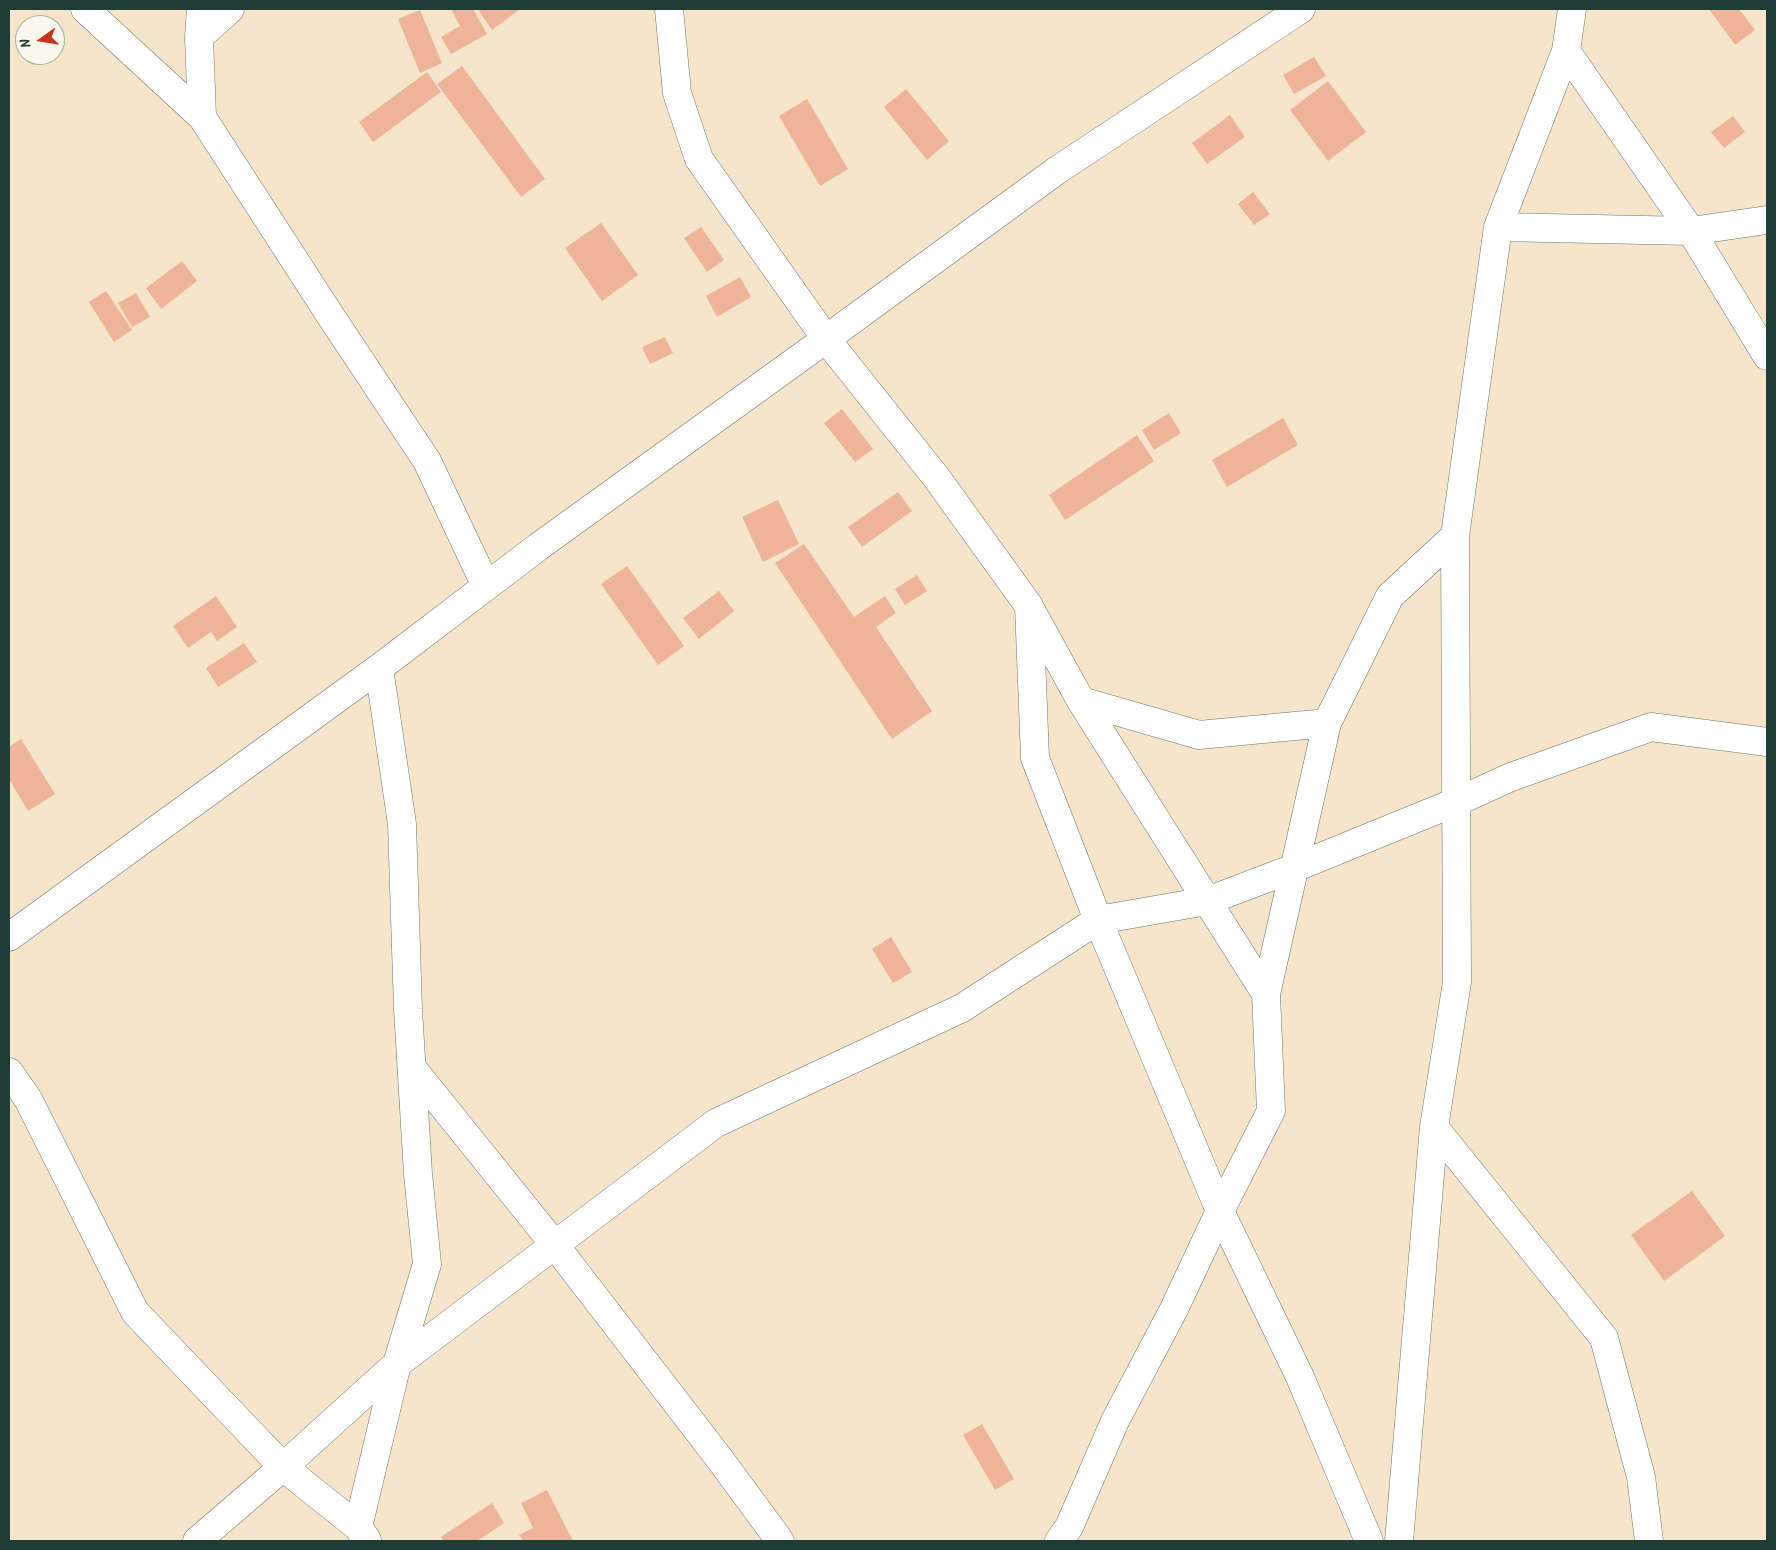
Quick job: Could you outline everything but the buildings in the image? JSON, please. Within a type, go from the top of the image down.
[{"type":"street","points":[[85,9],[202,117],[427,461],[486,586]]},
{"type":"street","points":[[201,9],[202,117]]},
{"type":"street","points":[[200,37],[230,9]]},
{"type":"street","points":[[669,9],[676,93],[699,159],[826,340],[936,477],[1029,606],[1081,702],[1266,994]]},
{"type":"street","points":[[9,937],[379,668],[486,586],[1056,171],[1301,9]]},
{"type":"street","points":[[1399,1541],[1434,1127],[1457,982],[1455,536],[1498,227],[1566,51],[1572,9]]},
{"type":"street","points":[[1566,51],[1691,231],[1767,356]]},
{"type":"street","points":[[1498,227],[1691,231],[1767,220]]},
{"type":"street","points":[[1059,1541],[1069,1528],[1115,1421],[1174,1309],[1220,1211],[1271,1111],[1266,994],[1327,723],[1390,596],[1455,536]]},
{"type":"street","points":[[1029,606],[1035,758],[1098,920],[1220,1211],[1300,1377],[1369,1541]]},
{"type":"street","points":[[9,1072],[28,1099],[135,1312],[283,1467],[363,1534],[397,1364],[427,1264],[418,1174],[408,1009],[402,824],[379,668]]},
{"type":"street","points":[[1081,702],[1199,736],[1327,723]]},
{"type":"street","points":[[197,1541],[283,1467],[397,1364],[716,1123],[962,1008],[1098,920],[1207,901],[1456,802],[1511,777],[1651,727],[1767,742]]},
{"type":"street","points":[[412,1069],[554,1244],[719,1458],[780,1541]]},
{"type":"street","points":[[1434,1127],[1604,1338],[1641,1477],[1649,1541]]}]
